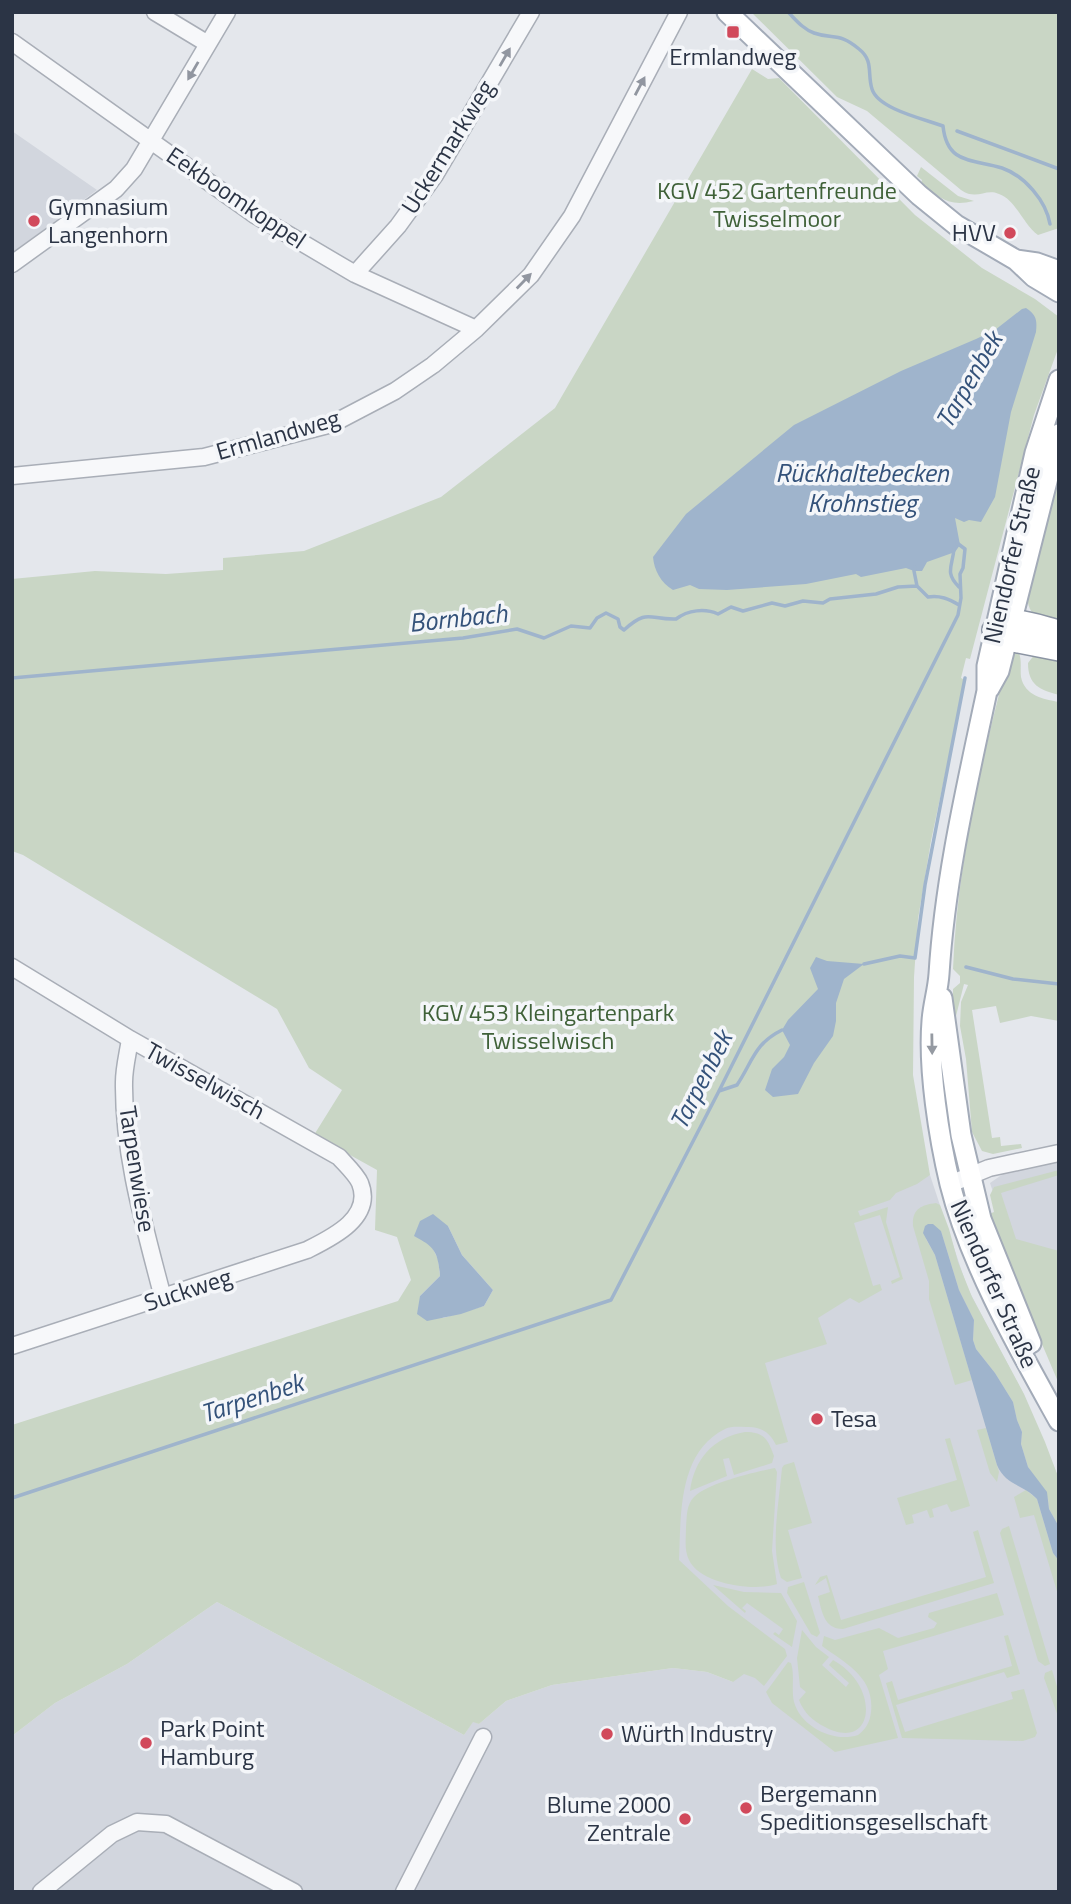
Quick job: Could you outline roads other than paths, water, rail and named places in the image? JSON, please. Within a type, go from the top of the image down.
[{"type":"highway","points":[[1005,630],[1059,632]]},
{"type":"highway","points":[[1005,630],[1059,649]]},
{"type":"main road","points":[[727,12],[919,195],[957,225],[1016,260],[1034,277],[1059,292]]},
{"type":"main road","points":[[1016,260],[1037,263],[1059,271]]},
{"type":"main road","name":"Niendorfer Straße","points":[[1059,380],[1035,453],[999,671],[987,691],[945,897],[939,976],[932,1021],[936,1097],[950,1184],[992,1293],[1059,1420]]},
{"type":"main road","name":"Niendorfer Straße","points":[[1005,630],[1059,434]]},
{"type":"main road","name":"Niendorfer Straße","points":[[939,976],[953,1089],[981,1219],[1028,1338],[1046,1371],[1059,1410]]},
{"type":"street","points":[[155,12],[208,44]]},
{"type":"street","points":[[12,264],[116,190],[134,169],[227,12]]},
{"type":"street","name":"Uckermarkweg","points":[[355,274],[398,226],[435,175],[531,12]]},
{"type":"street","name":"Ermlandweg","points":[[12,475],[204,457],[332,424],[395,391],[433,365],[476,329],[531,275],[572,216],[679,12]]},
{"type":"street","name":"Eekboomkoppel","points":[[12,42],[255,215],[355,274],[476,329]]},
{"type":"street","name":"Twisselwisch","points":[[12,967],[130,1039],[339,1157],[360,1182],[362,1198],[356,1218]]},
{"type":"street","name":"Tarpenwiese","points":[[130,1039],[124,1081],[129,1139],[140,1209],[163,1298]]},
{"type":"street","points":[[950,1184],[989,1168],[1059,1153]]},
{"type":"street","name":"Suckweg","points":[[12,1346],[307,1250],[344,1230],[356,1218]]},
{"type":"street","points":[[404,1892],[483,1737]]},
{"type":"street","points":[[41,1892],[112,1834],[137,1822],[166,1824],[294,1892]]},
{"type":"water","name":"Rückhaltebecken Krohnstieg","points":[[1026,308],[1036,318],[1036,332],[1011,412],[995,497],[981,522],[964,522],[955,518],[960,545],[955,552],[927,562],[922,571],[906,568],[806,584],[727,590],[699,589],[690,585],[673,590],[662,580],[653,557],[686,514],[794,425],[901,371],[995,330]]},
{"type":"water","points":[[816,957],[827,961],[864,964],[844,979],[836,1003],[833,1036],[814,1063],[798,1094],[773,1097],[765,1090],[772,1069],[784,1057],[790,1045],[782,1030],[818,989],[810,968]]},
{"type":"water","points":[[433,1214],[448,1226],[462,1255],[493,1290],[484,1306],[427,1321],[417,1314],[420,1296],[440,1276],[439,1268],[434,1251],[414,1236],[420,1221]]},
{"type":"water","points":[[928,1224],[933,1224],[941,1231],[959,1290],[974,1320],[973,1340],[976,1349],[1013,1402],[1028,1467],[1047,1492],[1049,1509],[1058,1525],[1059,1561],[1053,1553],[1037,1499],[1005,1477],[997,1465],[935,1255],[923,1233]]},
{"type":"waterway","points":[[788,12],[810,31],[841,38],[859,49],[867,58],[872,89],[883,102],[892,108],[943,126],[950,148],[963,158],[1002,168],[1019,177],[1039,198],[1050,224]]},
{"type":"waterway","points":[[957,131],[1059,169]]},
{"type":"waterway","name":"Tarpenbek","points":[[12,1498],[611,1300],[958,615],[961,598],[960,574],[965,549],[957,543]]},
{"type":"waterway","points":[[954,548],[950,569],[954,582],[959,587]]},
{"type":"waterway","name":"Bornbach","points":[[12,678],[463,638],[517,629],[544,638],[571,626],[590,628],[597,618],[606,613],[618,619],[624,630],[644,617],[676,619],[697,611],[718,614],[731,607],[743,611],[772,603],[785,606],[803,601],[823,603],[830,599],[917,586],[915,567]]},
{"type":"waterway","points":[[917,586],[928,597],[944,598],[959,605]]},
{"type":"waterway","points":[[915,958],[925,885],[965,678]]},
{"type":"waterway","points":[[864,964],[900,956],[915,958]]},
{"type":"waterway","points":[[966,967],[1013,979],[1059,984]]},
{"type":"waterway","points":[[719,1091],[737,1085],[760,1047],[782,1030]]},
{"type":"place","name":"Ermlandweg","points":[[733,32]]},
{"type":"place","name":"Gymnasium Langenhorn","points":[[34,221]]},
{"type":"place","name":"HVV","points":[[1010,233]]},
{"type":"place","name":"Tesa","points":[[817,1419]]},
{"type":"place","name":"Würth Industry","points":[[607,1734]]},
{"type":"place","name":"Park Point Hamburg","points":[[146,1743]]},
{"type":"place","name":"Bergemann Speditionsgesellschaft","points":[[746,1808]]},
{"type":"place","name":"Blume 2000 Zentrale","points":[[685,1819]]},
{"type":"park label","name":"KGV 452 Gartenfreunde Twisselmoor","points":[[777,205]]},
{"type":"park label","name":"KGV 453 Kleingartenpark Twisselwisch","points":[[548,1027]]}]
